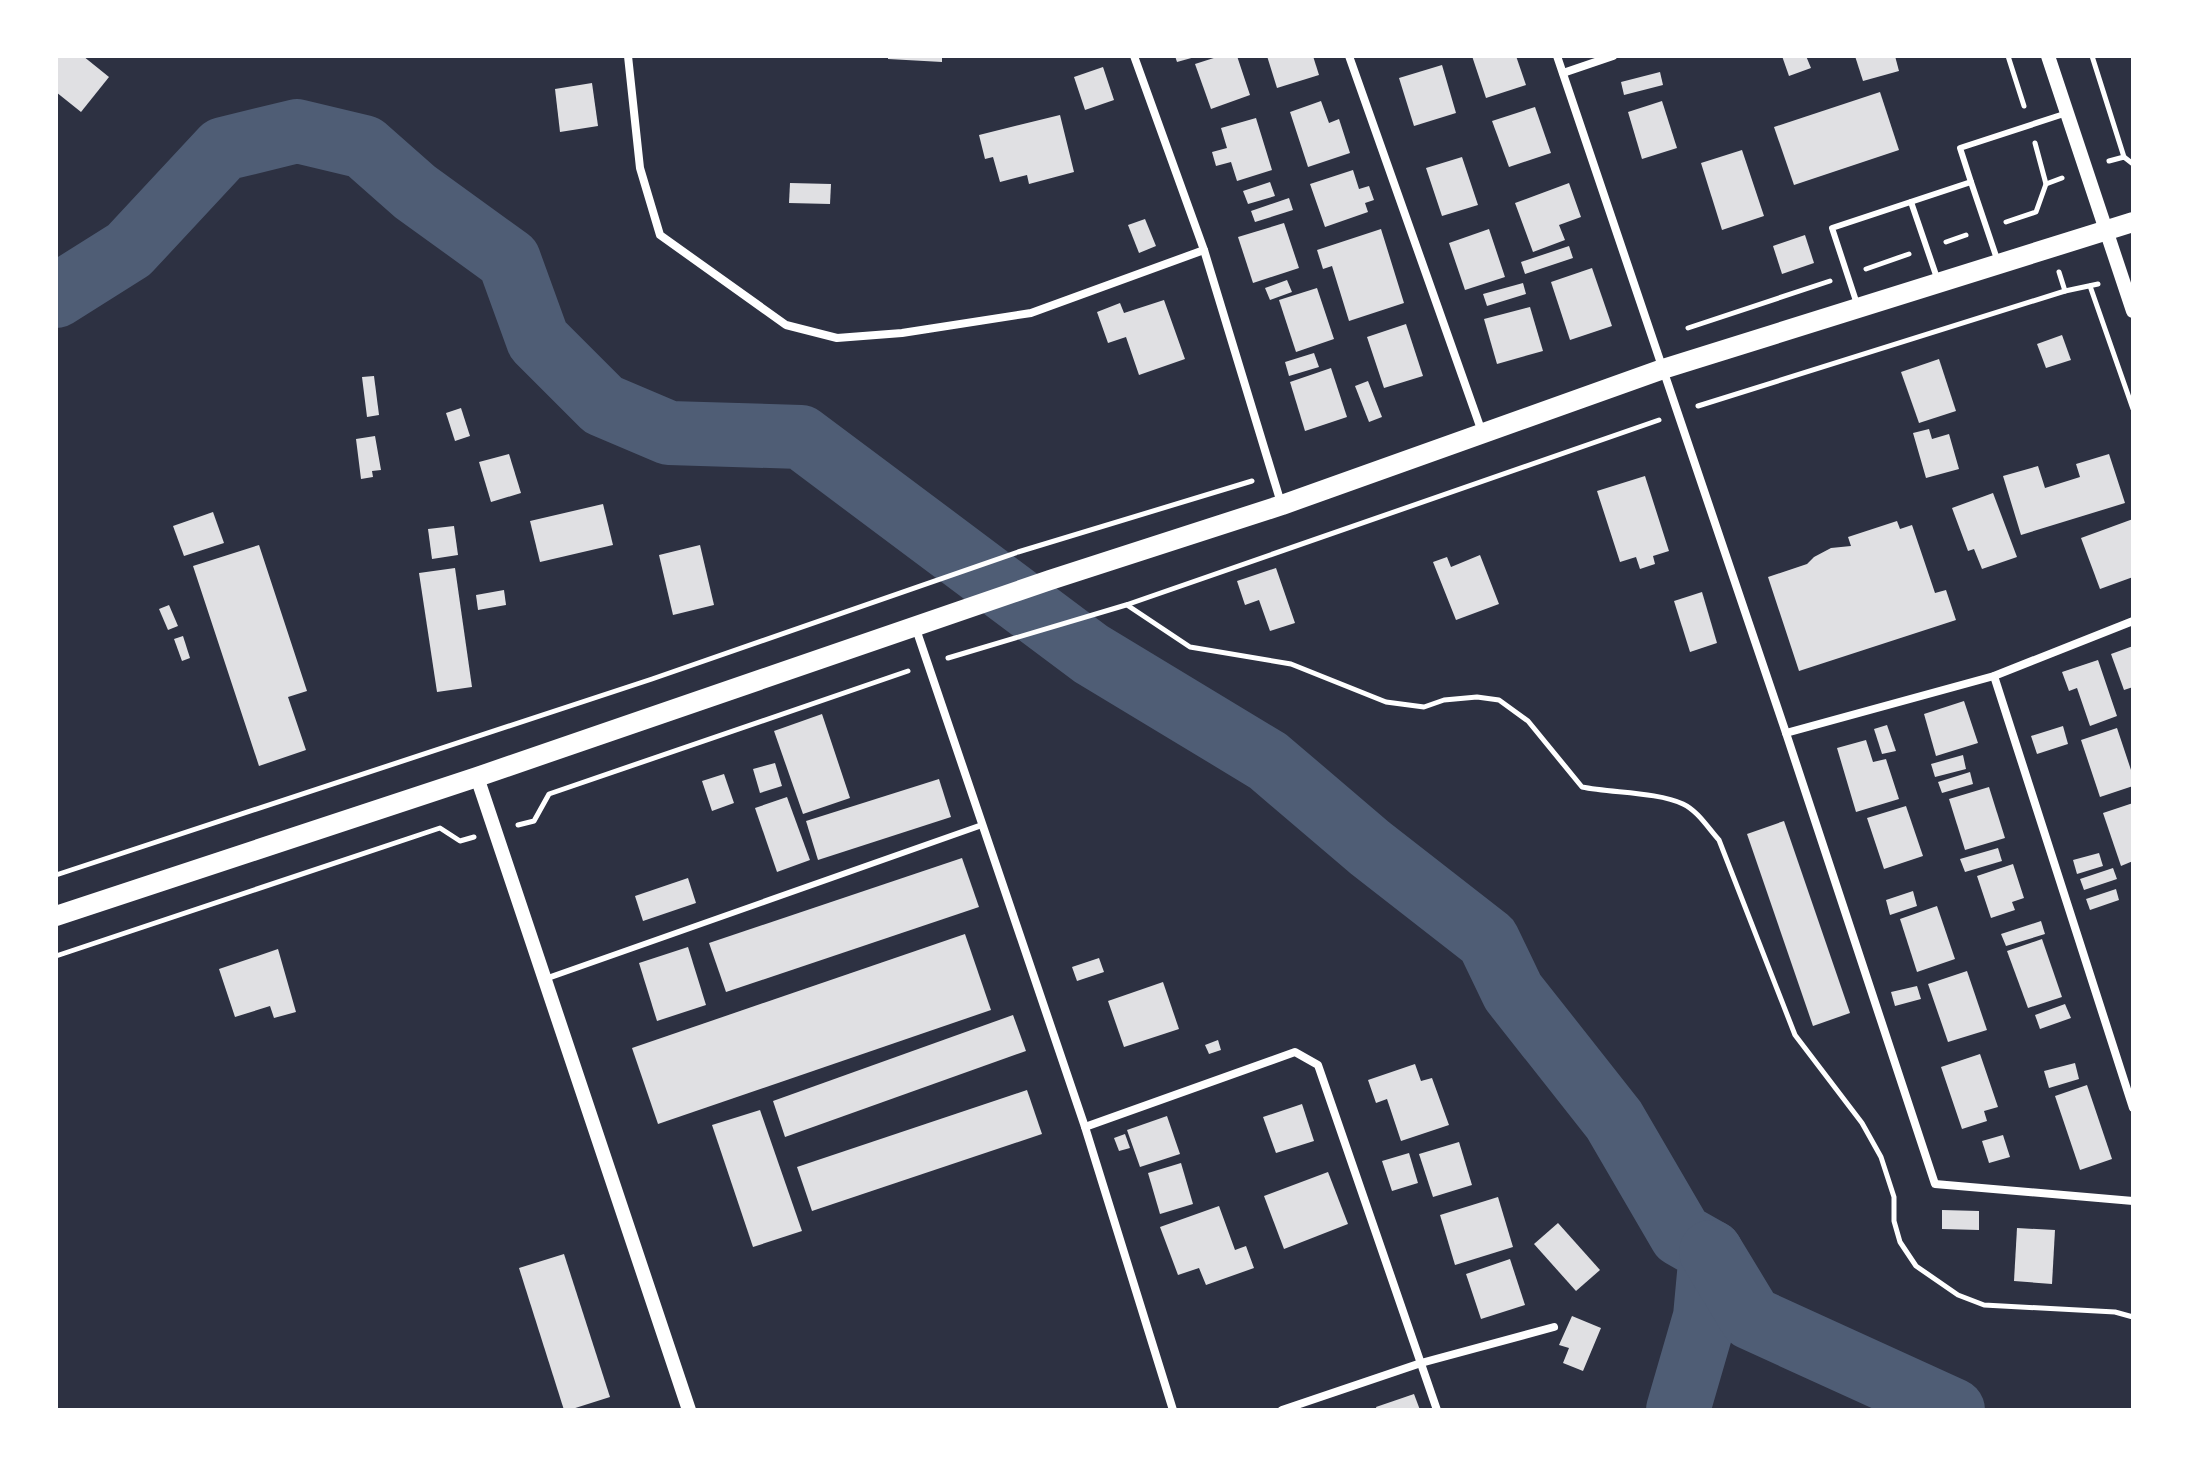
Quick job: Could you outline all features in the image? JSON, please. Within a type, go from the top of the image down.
[{"type":"main road","points":[[56,916],[477,777],[1050,580],[1282,505],[1663,369],[2133,222]]},
{"type":"street","points":[[628,56],[640,168],[660,235],[786,325],[837,338],[902,333],[1031,313],[1204,250]]},
{"type":"street","points":[[1134,56],[1204,250],[1282,505]]},
{"type":"street","points":[[1349,56],[1483,433]]},
{"type":"street","points":[[1557,56],[1935,1184],[2133,1201]]},
{"type":"street","points":[[1563,73],[1613,56]]},
{"type":"street","points":[[2048,56],[2133,311]]},
{"type":"street","points":[[1786,733],[1994,676],[2133,621]]},
{"type":"street","points":[[915,626],[1085,1127],[1173,1410]]},
{"type":"street","points":[[1994,676],[2133,1108]]},
{"type":"street","points":[[477,777],[689,1410]]},
{"type":"street","points":[[1085,1127],[1295,1052],[1318,1065],[1437,1410]]},
{"type":"street","points":[[1282,1410],[1421,1363],[1554,1327]]},
{"type":"lane","points":[[1999,264],[1960,148],[2067,113]]},
{"type":"lane","points":[[1858,308],[1832,228],[1971,182]]},
{"type":"lane","points":[[1911,202],[1938,283]]},
{"type":"lane","points":[[545,979],[982,825]]},
{"type":"path","points":[[2092,56],[2124,157]]},
{"type":"path","points":[[1653,340],[2036,212],[2046,184],[2086,169]]},
{"type":"path","points":[[973,649],[1126,605],[1678,413],[2065,291],[2122,277]]},
{"type":"path","points":[[2090,286],[2133,409]]},
{"type":"path","points":[[56,875],[652,679],[1018,552],[1272,475]]},
{"type":"path","points":[[1126,605],[1190,647],[1291,664],[1386,702],[1424,707],[1444,700],[1477,697],[1499,700],[1528,721],[1582,787],[1683,804],[1719,840],[1795,1035],[1862,1123],[1881,1157],[1894,1197],[1894,1221],[1900,1242],[1916,1266],[1958,1295],[1984,1305],[2115,1312],[2133,1317]]},
{"type":"building","points":[[56,56],[83,56],[109,77],[81,112],[56,92]]},
{"type":"building","points":[[888,56],[942,56],[942,62],[888,59]]},
{"type":"building","points":[[1175,56],[1195,56],[1195,57],[1177,62]]},
{"type":"building","points":[[1220,56],[1237,56],[1250,95],[1211,109],[1195,64]]},
{"type":"building","points":[[1267,56],[1313,56],[1319,75],[1277,88]]},
{"type":"building","points":[[1472,56],[1516,56],[1526,85],[1486,98]]},
{"type":"building","points":[[1782,56],[1806,56],[1811,68],[1789,76]]},
{"type":"building","points":[[1855,56],[1895,56],[1899,71],[1863,81]]},
{"type":"building","points":[[1442,65],[1456,113],[1414,126],[1399,78]]},
{"type":"building","points":[[1103,67],[1114,100],[1085,110],[1074,77]]},
{"type":"building","points":[[1660,72],[1663,85],[1624,95],[1621,82]]},
{"type":"building","points":[[592,83],[598,126],[560,132],[555,89]]},
{"type":"building","points":[[1880,92],[1899,150],[1794,185],[1774,127]]},
{"type":"building","points":[[1321,101],[1329,123],[1339,119],[1350,153],[1308,167],[1290,112]]},
{"type":"building","points":[[1662,101],[1677,148],[1642,159],[1628,112]]},
{"type":"building","points":[[1535,107],[1551,153],[1509,167],[1492,121]]},
{"type":"building","points":[[1060,115],[1074,172],[1029,184],[1027,175],[1000,182],[993,157],[985,159],[979,135]]},
{"type":"building","points":[[1256,118],[1272,170],[1237,181],[1231,162],[1216,166],[1212,152],[1227,148],[1221,128]]},
{"type":"building","points":[[1742,150],[1764,216],[1722,230],[1701,163]]},
{"type":"building","points":[[1462,157],[1478,205],[1442,216],[1426,168]]},
{"type":"building","points":[[1353,170],[1359,189],[1369,186],[1374,200],[1365,203],[1368,212],[1325,227],[1310,184]]},
{"type":"building","points":[[1270,182],[1275,196],[1248,204],[1243,191]]},
{"type":"building","points":[[790,183],[831,184],[830,204],[789,203]]},
{"type":"building","points":[[1569,183],[1581,217],[1559,225],[1565,240],[1533,252],[1515,203]]},
{"type":"building","points":[[1289,198],[1293,210],[1255,222],[1251,211]]},
{"type":"building","points":[[1145,219],[1156,246],[1139,253],[1128,225]]},
{"type":"building","points":[[1284,223],[1299,268],[1253,283],[1238,237]]},
{"type":"building","points":[[1381,229],[1404,303],[1349,321],[1332,266],[1323,269],[1317,250]]},
{"type":"building","points":[[1489,229],[1505,277],[1465,290],[1449,243]]},
{"type":"building","points":[[1805,235],[1814,263],[1782,274],[1773,246]]},
{"type":"building","points":[[1569,246],[1573,258],[1525,274],[1521,262]]},
{"type":"building","points":[[1592,268],[1612,326],[1570,340],[1551,282]]},
{"type":"building","points":[[1287,280],[1292,292],[1270,300],[1265,288]]},
{"type":"building","points":[[1523,283],[1526,294],[1487,306],[1483,294]]},
{"type":"building","points":[[1317,288],[1334,339],[1296,352],[1279,300]]},
{"type":"building","points":[[1164,300],[1185,359],[1139,375],[1126,337],[1108,343],[1097,312],[1120,303],[1124,313]]},
{"type":"building","points":[[1530,307],[1543,351],[1497,364],[1484,319]]},
{"type":"building","points":[[1406,324],[1423,376],[1384,388],[1367,337]]},
{"type":"building","points":[[2062,335],[2071,360],[2046,368],[2037,344]]},
{"type":"building","points":[[1314,353],[1319,367],[1289,376],[1285,362]]},
{"type":"building","points":[[1939,359],[1956,411],[1919,423],[1901,372]]},
{"type":"building","points":[[1331,368],[1347,417],[1305,431],[1290,382]]},
{"type":"building","points":[[374,376],[379,415],[367,417],[362,377]]},
{"type":"building","points":[[1368,381],[1382,417],[1369,422],[1355,386]]},
{"type":"building","points":[[461,408],[470,436],[455,441],[446,413]]},
{"type":"building","points":[[1929,429],[1932,439],[1949,434],[1959,469],[1926,478],[1913,433]]},
{"type":"building","points":[[375,436],[381,470],[372,471],[373,477],[361,479],[356,439]]},
{"type":"building","points":[[509,454],[521,493],[491,502],[479,462]]},
{"type":"building","points":[[2109,454],[2125,503],[2021,535],[2003,476],[2038,466],[2045,488],[2080,477],[2076,464]]},
{"type":"building","points":[[1645,476],[1669,551],[1653,556],[1655,564],[1640,569],[1636,557],[1620,562],[1597,491]]},
{"type":"building","points":[[1993,493],[2017,557],[1982,569],[1974,549],[1968,551],[1952,508]]},
{"type":"building","points":[[603,504],[613,545],[540,562],[530,521]]},
{"type":"building","points":[[213,512],[224,543],[184,556],[173,526]]},
{"type":"building","points":[[2133,519],[2133,577],[2100,589],[2081,538]]},
{"type":"building","points":[[1897,521],[1900,529],[1912,525],[1935,593],[1946,590],[1956,620],[1799,671],[1768,577],[1807,564],[1831,548],[1851,546],[1848,537]]},
{"type":"building","points":[[454,526],[458,555],[432,559],[428,529]]},
{"type":"building","points":[[259,545],[307,691],[288,697],[306,750],[259,766],[193,566]]},
{"type":"building","points":[[700,545],[714,605],[673,615],[659,555]]},
{"type":"building","points":[[1480,555],[1499,604],[1456,620],[1433,562],[1447,557],[1451,567]]},
{"type":"building","points":[[455,568],[472,687],[437,692],[419,573]]},
{"type":"building","points":[[1276,568],[1295,623],[1270,631],[1259,600],[1245,605],[1237,581]]},
{"type":"building","points":[[504,590],[506,605],[478,610],[476,595]]},
{"type":"building","points":[[1702,592],[1717,643],[1690,652],[1674,601]]},
{"type":"building","points":[[169,605],[178,626],[168,630],[159,609]]},
{"type":"building","points":[[183,636],[190,658],[182,661],[174,639]]},
{"type":"building","points":[[2133,646],[2133,687],[2124,690],[2111,654]]},
{"type":"building","points":[[2098,660],[2117,716],[2090,726],[2077,688],[2069,691],[2062,672]]},
{"type":"building","points":[[1964,701],[1978,743],[1936,756],[1924,714]]},
{"type":"building","points":[[822,714],[850,798],[803,814],[774,731]]},
{"type":"building","points":[[1887,725],[1896,751],[1882,754],[1874,729]]},
{"type":"building","points":[[2063,726],[2068,744],[2037,754],[2031,736]]},
{"type":"building","points":[[2117,728],[2133,776],[2133,786],[2100,797],[2081,740]]},
{"type":"building","points":[[1866,740],[1873,762],[1886,759],[1899,799],[1856,812],[1837,748]]},
{"type":"building","points":[[1963,755],[1966,769],[1935,777],[1931,764]]},
{"type":"building","points":[[775,763],[782,786],[760,793],[753,769]]},
{"type":"building","points":[[1970,772],[1973,784],[1942,793],[1938,782]]},
{"type":"building","points":[[724,774],[734,803],[712,811],[702,781]]},
{"type":"building","points":[[939,779],[951,817],[818,860],[806,821]]},
{"type":"building","points":[[1989,787],[2005,838],[1965,850],[1949,799]]},
{"type":"building","points":[[787,797],[810,860],[777,872],[755,808]]},
{"type":"building","points":[[2133,803],[2133,861],[2121,866],[2103,813]]},
{"type":"building","points":[[1906,806],[1923,856],[1884,869],[1867,818]]},
{"type":"building","points":[[1784,821],[1850,1013],[1813,1026],[1747,834]]},
{"type":"building","points":[[1998,848],[2002,861],[1965,872],[1960,859]]},
{"type":"building","points":[[2099,853],[2103,866],[2077,874],[2073,860]]},
{"type":"building","points":[[962,858],[979,907],[726,992],[709,943]]},
{"type":"building","points":[[2013,864],[2024,898],[2012,902],[2015,910],[1991,918],[1977,876]]},
{"type":"building","points":[[2113,868],[2117,879],[2084,890],[2080,879]]},
{"type":"building","points":[[688,878],[696,903],[643,921],[635,896]]},
{"type":"building","points":[[2116,889],[2119,900],[2090,910],[2086,899]]},
{"type":"building","points":[[1913,891],[1917,906],[1890,915],[1886,900]]},
{"type":"building","points":[[1937,906],[1955,959],[1917,972],[1900,919]]},
{"type":"building","points":[[2041,921],[2045,934],[2006,946],[2001,934]]},
{"type":"building","points":[[965,934],[991,1010],[658,1124],[632,1048]]},
{"type":"building","points":[[2042,939],[2062,997],[2028,1008],[2007,951]]},
{"type":"building","points":[[688,947],[706,1005],[657,1021],[639,963]]},
{"type":"building","points":[[278,949],[296,1012],[274,1018],[270,1006],[235,1017],[219,969]]},
{"type":"building","points":[[1099,958],[1104,972],[1077,981],[1072,967]]},
{"type":"building","points":[[1967,971],[1987,1030],[1948,1042],[1928,984]]},
{"type":"building","points":[[1163,982],[1179,1029],[1124,1047],[1108,1001]]},
{"type":"building","points":[[1917,986],[1921,999],[1895,1006],[1891,992]]},
{"type":"building","points":[[2065,1004],[2071,1018],[2040,1029],[2035,1015]]},
{"type":"building","points":[[1013,1015],[1026,1051],[785,1137],[773,1101]]},
{"type":"building","points":[[1218,1040],[1221,1050],[1209,1054],[1205,1045]]},
{"type":"building","points":[[1980,1054],[1998,1107],[1984,1111],[1987,1121],[1962,1129],[1941,1067]]},
{"type":"building","points":[[2075,1063],[2079,1079],[2049,1088],[2044,1071]]},
{"type":"building","points":[[1415,1064],[1421,1081],[1432,1078],[1449,1125],[1401,1141],[1387,1099],[1376,1103],[1368,1080]]},
{"type":"building","points":[[2087,1085],[2112,1159],[2080,1170],[2055,1096]]},
{"type":"building","points":[[1027,1090],[1042,1134],[812,1211],[797,1167]]},
{"type":"building","points":[[1302,1104],[1314,1141],[1276,1153],[1263,1117]]},
{"type":"building","points":[[760,1110],[802,1231],[753,1247],[712,1125]]},
{"type":"building","points":[[1167,1116],[1180,1154],[1140,1167],[1127,1130]]},
{"type":"building","points":[[1125,1134],[1130,1148],[1119,1151],[1114,1138]]},
{"type":"building","points":[[2003,1135],[2010,1157],[1989,1163],[1982,1141]]},
{"type":"building","points":[[1459,1142],[1472,1185],[1433,1197],[1419,1154]]},
{"type":"building","points":[[1409,1153],[1418,1183],[1392,1191],[1382,1161]]},
{"type":"building","points":[[1181,1163],[1193,1204],[1160,1214],[1148,1173]]},
{"type":"building","points":[[1328,1172],[1348,1224],[1284,1249],[1264,1196]]},
{"type":"building","points":[[1498,1197],[1513,1247],[1455,1265],[1440,1215]]},
{"type":"building","points":[[1219,1206],[1235,1250],[1246,1246],[1254,1268],[1206,1285],[1199,1268],[1178,1275],[1160,1227]]},
{"type":"building","points":[[1942,1210],[1979,1211],[1979,1230],[1942,1229]]},
{"type":"building","points":[[1558,1223],[1600,1270],[1576,1291],[1534,1244]]},
{"type":"building","points":[[2017,1228],[2055,1230],[2052,1284],[2014,1281]]},
{"type":"building","points":[[564,1254],[610,1397],[569,1410],[564,1410],[519,1268]]},
{"type":"building","points":[[1510,1259],[1525,1305],[1481,1319],[1466,1274]]},
{"type":"building","points":[[1572,1316],[1601,1328],[1583,1371],[1563,1363],[1569,1348],[1559,1345]]},
{"type":"building","points":[[1414,1394],[1420,1410],[1377,1410],[1376,1407]]},
{"type":"waterway","points":[[56,296],[129,250],[223,149],[297,131],[364,147],[415,192],[509,260],[538,340],[603,405],[669,433],[801,437],[1091,654],[1268,761],[1370,848],[1488,940],[1513,992],[1614,1120],[1681,1235],[1711,1252],[1705,1317],[1678,1410]]},
{"type":"waterway","points":[[1711,1252],[1751,1318],[1953,1410]]}]
